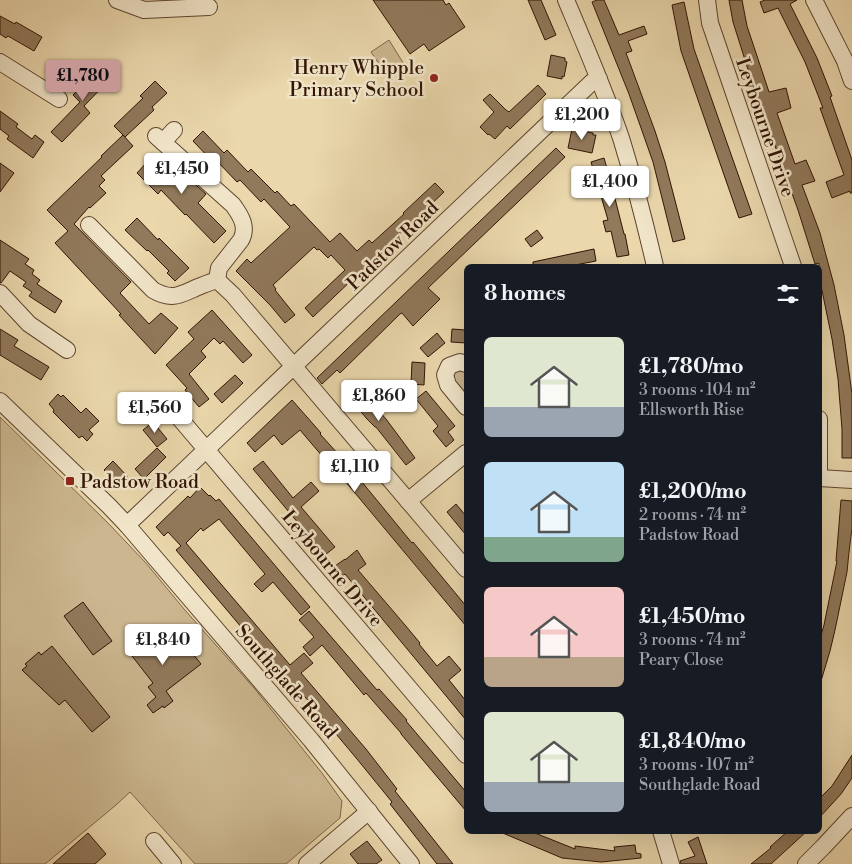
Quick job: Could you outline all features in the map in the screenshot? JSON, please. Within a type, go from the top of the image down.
[{"type":"street","points":[[118,0],[144,10],[209,7]]},
{"type":"street","points":[[566,0],[599,79],[620,137],[655,264]]},
{"type":"street","name":"Leybourne Drive","points":[[707,0],[710,23],[792,264]]},
{"type":"street","points":[[814,0],[844,60],[852,81]]},
{"type":"street","points":[[0,62],[41,79],[59,99]]},
{"type":"street","name":"Padstow Road","points":[[127,525],[592,82],[599,79]]},
{"type":"street","points":[[174,130],[159,139],[233,205],[242,218],[244,236],[219,268],[217,280]]},
{"type":"street","points":[[98,226],[153,290],[161,295],[177,296],[186,294],[206,283],[217,280]]},
{"type":"street","points":[[217,280],[233,295],[464,567]]},
{"type":"street","points":[[0,293],[29,324],[64,342]]},
{"type":"street","points":[[464,363],[460,362],[449,366],[445,375],[448,385],[464,405]]},
{"type":"street","name":"Southglade Road","points":[[0,402],[127,525],[311,740],[411,864]]},
{"type":"street","name":"Leybourne Drive","points":[[170,407],[464,753]]},
{"type":"street","points":[[408,501],[464,455]]},
{"type":"street","points":[[822,478],[852,480]]},
{"type":"street","points":[[307,864],[369,812]]},
{"type":"street","points":[[806,864],[852,816]]},
{"type":"street","points":[[662,834],[670,864]]},
{"type":"street","points":[[154,841],[173,864]]},
{"type":"shaded area","points":[[389,40],[405,66],[388,77],[371,52]]},
{"type":"shaded area","points":[[464,370],[464,397],[454,383],[453,379],[456,371]]},
{"type":"shaded area","points":[[0,417],[146,563],[254,688],[342,801],[340,818],[286,864],[195,864],[130,792],[45,864],[0,864]]},
{"type":"building","points":[[373,0],[443,0],[446,5],[449,3],[465,27],[429,51],[424,44],[410,54]]},
{"type":"building","points":[[528,0],[541,0],[556,35],[545,40]]},
{"type":"building","points":[[604,0],[619,35],[644,26],[647,34],[628,41],[632,51],[626,53],[665,162],[685,239],[673,242],[653,162],[629,94],[592,2]]},
{"type":"building","points":[[729,0],[742,0],[747,26],[769,92],[786,88],[791,108],[777,113],[795,164],[806,160],[815,181],[802,185],[820,233],[834,285],[844,335],[852,394],[852,458],[842,458],[838,379],[822,291],[822,264],[815,264],[733,22]]},
{"type":"building","points":[[765,0],[797,0],[790,4],[817,58],[832,96],[830,97],[852,160],[852,193],[850,191],[832,198],[826,182],[844,175],[820,108],[823,108],[805,62],[778,8],[764,13],[760,2]]},
{"type":"building","points":[[684,2],[694,49],[752,214],[739,218],[681,51],[672,5]]},
{"type":"building","points":[[0,16],[15,24],[16,22],[42,37],[34,51],[8,36],[6,38],[0,34]]},
{"type":"building","points":[[551,55],[565,58],[567,62],[562,79],[547,76]]},
{"type":"building","points":[[99,63],[113,76],[84,106],[90,113],[62,142],[51,132],[80,102],[73,95],[94,74],[91,71]]},
{"type":"building","points":[[155,81],[167,93],[152,107],[154,110],[125,137],[114,126],[143,98],[140,96]]},
{"type":"building","points":[[538,85],[546,94],[510,129],[507,126],[495,139],[480,127],[494,112],[483,100],[490,94],[509,112]]},
{"type":"building","points":[[0,111],[18,124],[16,127],[32,139],[35,135],[44,142],[33,158],[7,139],[9,136],[0,129]]},
{"type":"building","points":[[572,129],[596,135],[592,153],[568,148]]},
{"type":"building","points":[[203,131],[224,153],[227,150],[248,172],[251,169],[275,193],[277,191],[291,206],[294,204],[330,242],[340,233],[357,251],[369,240],[372,243],[435,183],[444,192],[313,317],[305,308],[345,270],[331,255],[328,258],[319,249],[317,250],[314,247],[273,285],[295,315],[285,323],[236,271],[247,259],[251,263],[290,227],[264,199],[261,202],[240,180],[237,182],[216,160],[214,163],[193,141]]},
{"type":"building","points":[[123,135],[133,146],[101,176],[105,180],[99,186],[106,193],[89,207],[74,224],[131,282],[120,293],[149,324],[161,313],[178,328],[155,354],[119,315],[121,314],[55,243],[68,231],[47,210]]},
{"type":"building","points":[[556,148],[565,157],[428,288],[440,299],[413,326],[402,313],[400,314],[340,373],[337,370],[322,384],[317,378]]},
{"type":"building","points":[[164,157],[206,194],[198,203],[226,231],[214,243],[161,190],[158,194],[137,173],[148,161],[155,168]]},
{"type":"building","points":[[604,158],[629,255],[617,257],[611,231],[606,232],[603,221],[608,220],[591,162]]},
{"type":"building","points":[[0,163],[14,173],[0,192]]},
{"type":"building","points":[[137,218],[189,268],[175,281],[167,273],[169,271],[125,230]]},
{"type":"building","points":[[537,230],[543,238],[531,247],[525,239]]},
{"type":"building","points":[[0,240],[29,259],[25,264],[34,270],[32,274],[40,280],[37,284],[62,301],[55,313],[29,296],[32,292],[23,286],[26,282],[10,271],[0,283]]},
{"type":"building","points":[[594,249],[596,261],[580,264],[533,264],[533,262]]},
{"type":"building","points":[[212,310],[252,355],[243,363],[223,341],[220,344],[214,338],[201,351],[206,357],[189,374],[209,399],[199,407],[185,390],[187,388],[166,365],[194,339],[188,332]]},
{"type":"building","points":[[0,329],[18,340],[14,346],[49,367],[41,380],[0,355]]},
{"type":"building","points":[[452,329],[464,330],[464,343],[451,342]]},
{"type":"building","points":[[437,333],[445,343],[428,357],[420,348]]},
{"type":"building","points":[[412,362],[425,363],[424,385],[411,384]]},
{"type":"building","points":[[235,375],[243,383],[222,403],[214,394]]},
{"type":"building","points":[[353,382],[386,419],[415,458],[406,465],[343,390]]},
{"type":"building","points":[[426,391],[455,426],[448,432],[454,440],[446,447],[433,431],[438,426],[416,399]]},
{"type":"building","points":[[58,394],[61,397],[63,395],[81,413],[86,408],[99,421],[89,430],[93,434],[87,441],[82,436],[79,438],[53,412],[54,410],[49,404]]},
{"type":"building","points":[[292,400],[464,604],[464,624],[330,463],[300,430],[282,445],[274,435],[255,452],[247,443]]},
{"type":"building","points":[[153,422],[167,439],[157,447],[143,430]]},
{"type":"building","points":[[157,448],[166,457],[144,479],[135,469]]},
{"type":"building","points":[[113,461],[128,477],[119,486],[104,470]]},
{"type":"building","points":[[263,461],[293,498],[311,482],[319,491],[301,507],[335,547],[325,555],[253,469]]},
{"type":"building","points":[[200,487],[216,501],[219,499],[310,607],[301,615],[273,582],[262,592],[254,584],[265,574],[219,519],[203,531],[201,528],[186,543],[290,665],[304,653],[313,663],[301,673],[366,749],[397,789],[395,791],[453,864],[437,864],[390,804],[392,802],[357,759],[295,685],[292,687],[176,550],[181,546],[168,532],[164,536],[156,527]]},
{"type":"building","points":[[841,500],[852,501],[852,528],[847,572],[835,630],[822,678],[822,632],[836,561]]},
{"type":"building","points":[[456,504],[464,514],[464,533],[447,512]]},
{"type":"building","points":[[357,550],[366,564],[358,570],[437,666],[449,656],[461,670],[449,680],[464,699],[464,718],[345,574],[343,576],[335,566]]},
{"type":"building","points":[[83,602],[112,641],[93,655],[64,616]]},
{"type":"building","points":[[309,611],[377,690],[379,689],[407,720],[464,790],[464,809],[401,733],[366,693],[364,695],[322,645],[310,656],[303,647],[314,637],[299,620]]},
{"type":"building","points":[[159,628],[180,655],[189,649],[201,664],[166,691],[173,701],[153,713],[147,705],[156,697],[148,687],[153,683],[129,652]]},
{"type":"building","points":[[52,646],[110,717],[92,732],[65,700],[59,705],[22,670],[27,666],[25,664],[39,652],[41,655]]},
{"type":"building","points":[[852,755],[852,778],[841,794],[822,815],[822,796],[832,786]]},
{"type":"building","points":[[88,833],[106,854],[95,864],[53,864]]},
{"type":"building","points":[[505,834],[538,834],[575,849],[575,846],[615,851],[614,847],[635,845],[636,853],[641,854],[641,858],[601,862],[562,858]]},
{"type":"building","points":[[785,834],[804,834],[771,864],[751,864]]},
{"type":"building","points":[[698,837],[707,864],[681,864],[680,861],[695,856],[688,842]]},
{"type":"building","points":[[367,841],[382,860],[376,864],[358,864],[350,854]]},
{"type":"place","name":"Henry Whipple Primary School","points":[[434,78]]},
{"type":"place","name":"Padstow Road","points":[[70,481]]}]
